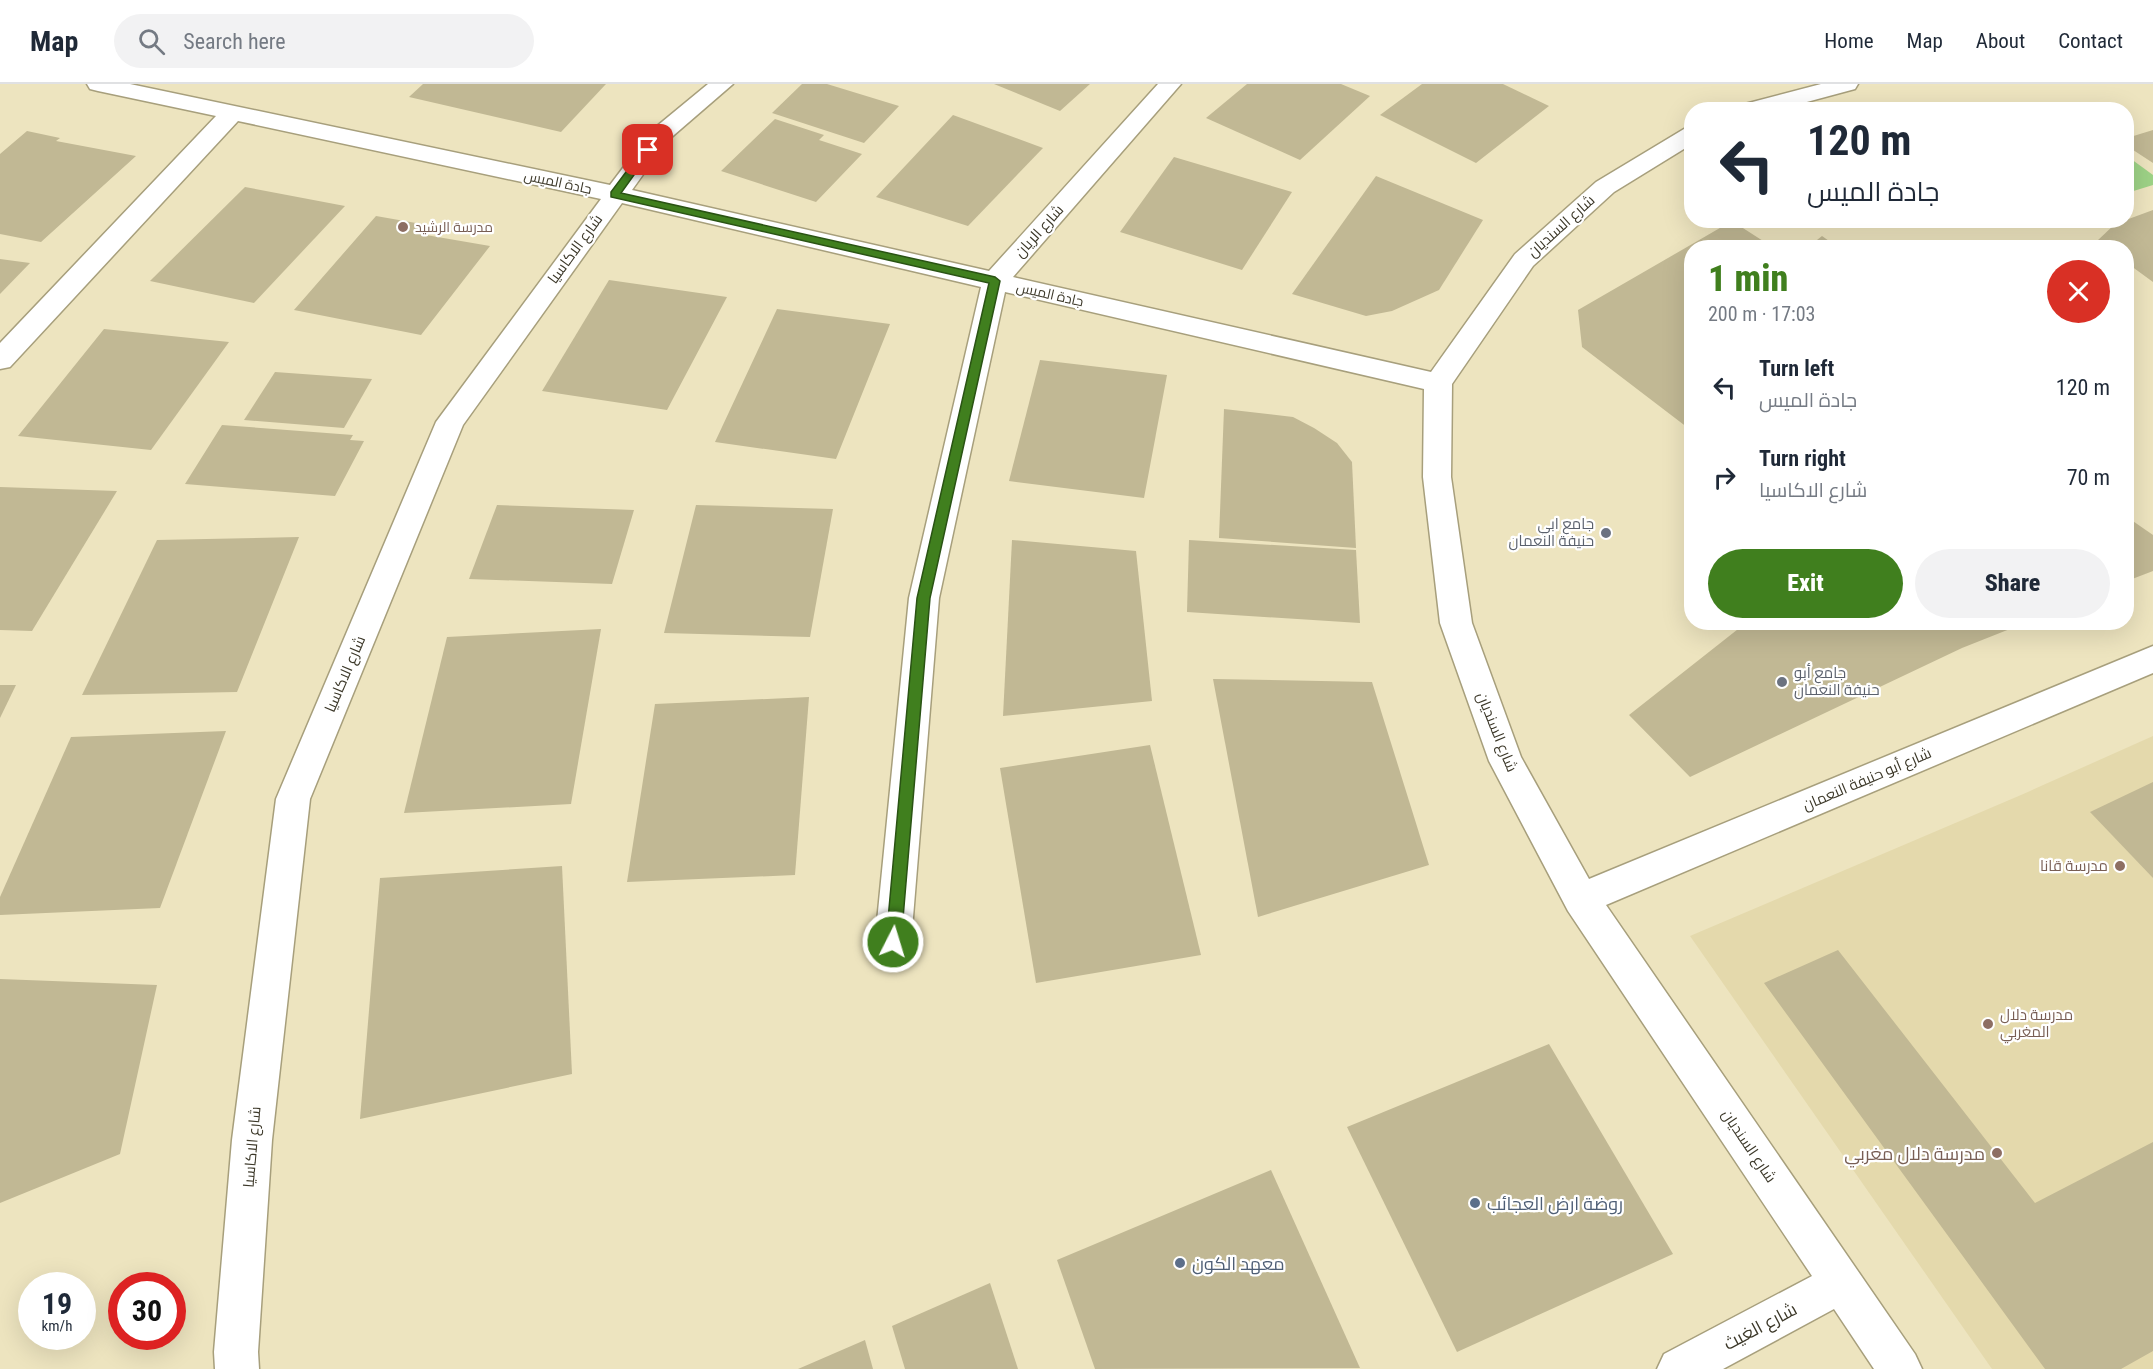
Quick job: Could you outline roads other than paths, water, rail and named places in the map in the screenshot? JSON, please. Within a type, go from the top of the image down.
[{"type":"street","name":"جادة الميس","points":[[98,84],[615,194],[1438,383]]},
{"type":"street","name":"شارع الاكاسيا","points":[[237,1369],[236,1352],[252,1140],[293,799],[450,422],[658,136],[722,84]]},
{"type":"street","name":"شارع الريان","points":[[893,942],[924,598],[995,281],[1170,84]]},
{"type":"street","points":[[1779,102],[1847,84]]},
{"type":"street","points":[[0,360],[234,112]]},
{"type":"street","name":"شارع السنديان","points":[[1684,139],[1605,187],[1524,260],[1438,383],[1437,477],[1456,623],[1506,761],[1581,899],[1900,1369]]},
{"type":"street","name":"شارع أبو حنيفة النعمان","points":[[1581,899],[2153,659]]},
{"type":"street","name":"شارع الغيث","points":[[1679,1369],[1841,1282]]},
{"type":"place","name":"مدرسة الرشيد","points":[[403,227]]},
{"type":"place","name":"جامع ابي حنيفة النعمان","points":[[1606,533]]},
{"type":"place","name":"جامع أبو حنيفة النعمان","points":[[1782,682]]},
{"type":"place","name":"مدرسة قانا","points":[[2120,866]]},
{"type":"place","name":"مدرسة دلال المغربي","points":[[1988,1024]]},
{"type":"place","name":"مدرسة دلال مغربي","points":[[1997,1153]]},
{"type":"place","name":"روضة ارض العجائب","points":[[1475,1203]]},
{"type":"place","name":"معهد الكون","points":[[1180,1263]]}]
